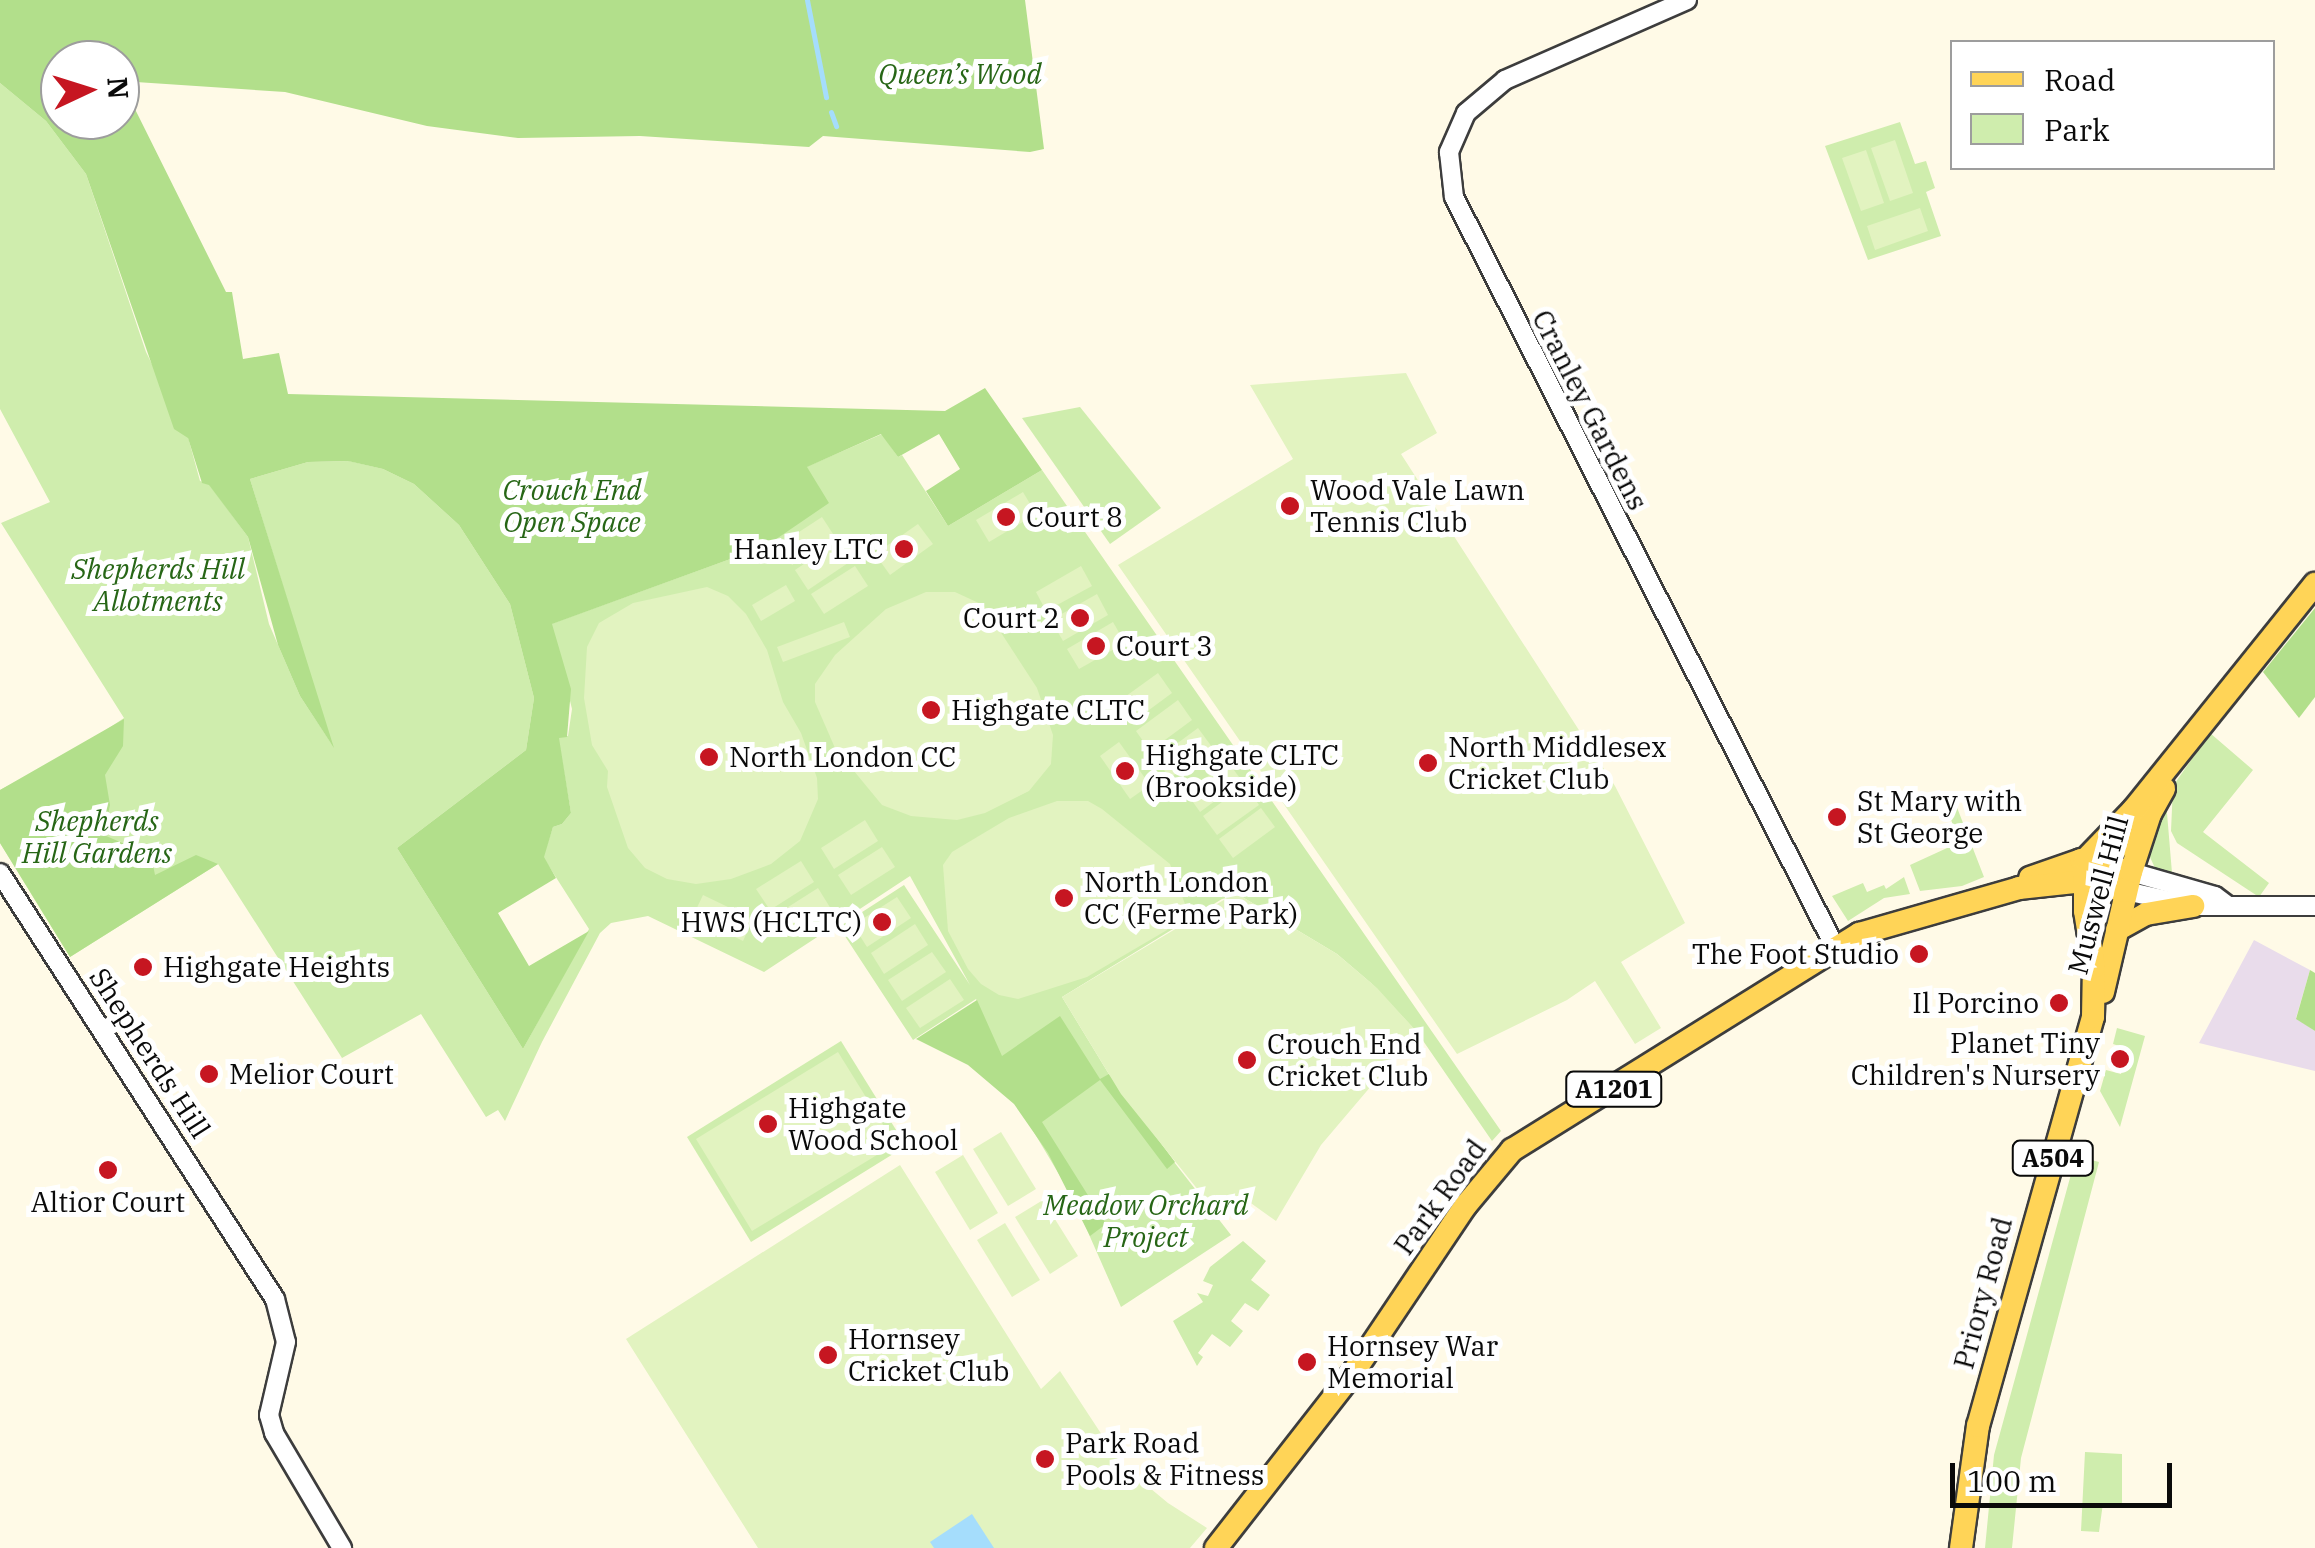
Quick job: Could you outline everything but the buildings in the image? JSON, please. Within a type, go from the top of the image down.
[{"type":"main road","name":"Muswell Hill","points":[[2093,872],[2134,809],[2315,584]]},
{"type":"main road","name":"Muswell Hill","points":[[2093,1017],[2150,814],[2191,736]]},
{"type":"main road","name":"A1201","points":[[2093,872],[2150,814]]},
{"type":"main road","name":"Park Road","points":[[1216,1548],[1355,1370],[1466,1204],[1508,1154],[1835,947],[1887,924],[2030,888],[2028,879],[2093,872],[2129,881]]},
{"type":"main road","name":"Priory Road","points":[[1961,1548],[1978,1426],[2093,1017],[2093,872]]},
{"type":"main road","points":[[2030,888],[2071,910],[2093,953]]},
{"type":"main road","points":[[2117,930],[2146,914],[2194,906]]},
{"type":"street","name":"Cranley Gardens","points":[[1687,0],[1505,80],[1466,113],[1460,126],[1449,152],[1454,197],[1835,947]]},
{"type":"street","name":"Shepherds Hill","points":[[0,873],[251,1264],[284,1322],[282,1366],[269,1415],[274,1434],[342,1548]]},
{"type":"street","points":[[2129,881],[2215,896],[2228,905]]},
{"type":"street","points":[[2129,881],[2194,906],[2315,906]]},
{"type":"shaded area","points":[[2254,940],[2310,970],[2296,1018],[2315,1031],[2315,1071],[2199,1043]]},
{"type":"green space","name":"Queen’s Wood","points":[[0,0],[1025,0],[1044,149],[1030,152],[823,136],[809,147],[640,136],[518,138],[427,126],[285,92],[140,82],[140,40],[40,40],[40,116],[0,83]]},
{"type":"green space","points":[[0,83],[40,116],[40,140],[60,140],[86,174],[146,352],[188,437],[200,481],[209,484],[248,537],[269,624],[300,696],[331,743],[250,479],[308,462],[349,461],[383,469],[414,484],[459,525],[510,604],[534,698],[526,750],[397,848],[523,1049],[589,929],[543,857],[553,827],[562,824],[571,813],[558,737],[568,736],[572,709],[551,624],[766,546],[806,467],[882,434],[898,457],[902,455],[948,526],[1042,470],[1501,1131],[1492,1141],[1417,1032],[1337,954],[1239,895],[1222,899],[1062,997],[1121,1094],[1231,1235],[1121,1307],[1072,1196],[1032,1129],[976,999],[913,1040],[839,927],[904,885],[970,985],[910,876],[764,972],[648,916],[611,923],[600,933],[505,1121],[498,1110],[486,1117],[421,1014],[342,1058],[218,864],[70,957],[0,843],[0,790],[76,750],[124,718],[1,523],[50,502],[0,409]]},
{"type":"green space","name":"Crouch End Open Space","points":[[140,119],[226,292],[232,292],[243,359],[279,353],[288,394],[945,411],[985,388],[1042,470],[948,526],[926,491],[960,469],[939,434],[898,457],[881,434],[807,467],[829,503],[766,546],[552,624],[571,689],[567,737],[559,738],[571,813],[562,824],[553,827],[544,857],[556,878],[498,913],[529,966],[589,931],[523,1049],[397,848],[526,750],[534,698],[510,604],[459,525],[414,484],[383,469],[348,461],[308,462],[250,479],[334,748],[300,696],[278,645],[248,537],[209,485],[202,483],[188,438],[174,429],[86,174],[60,140],[140,140]]},
{"type":"green space","points":[[1900,122],[1915,164],[1926,161],[1935,188],[1926,192],[1941,236],[1868,260],[1825,146]]},
{"type":"green space","points":[[1895,140],[1913,193],[1890,201],[1871,148]]},
{"type":"green space","points":[[1866,150],[1884,203],[1861,211],[1842,158]]},
{"type":"green space","points":[[1920,208],[1928,231],[1875,250],[1867,226]]},
{"type":"green space","name":"North Middlesex Cricket Club","points":[[1406,373],[1437,433],[1401,454],[1615,786],[1685,923],[1621,962],[1661,1028],[1635,1044],[1595,981],[1567,1000],[1457,1054],[1118,565],[1293,459],[1250,385]]},
{"type":"green space","points":[[1080,407],[1161,508],[1110,544],[1022,418]]},
{"type":"green space","name":"Court 8","points":[[1023,492],[1036,514],[989,542],[976,520]]},
{"type":"green space","name":"Hanley LTC","points":[[822,517],[835,537],[792,565],[779,545]]},
{"type":"green space","name":"Hanley LTC","points":[[918,524],[933,544],[890,575],[875,554]]},
{"type":"green space","name":"Hanley LTC","points":[[838,541],[851,561],[808,590],[795,570]]},
{"type":"green space","name":"Hanley LTC","points":[[855,566],[868,586],[824,614],[811,594]]},
{"type":"green space","points":[[1081,566],[1092,586],[1046,611],[1036,592]]},
{"type":"green space","points":[[786,585],[795,601],[761,621],[752,605]]},
{"type":"green space","name":"North London CC","points":[[707,587],[728,596],[746,614],[767,650],[783,702],[801,733],[817,778],[818,799],[800,841],[771,864],[731,879],[696,884],[667,879],[645,868],[628,848],[607,787],[608,771],[592,745],[584,698],[587,647],[599,623],[633,603]]},
{"type":"green space","name":"Highgate CLTC","points":[[926,592],[955,592],[983,605],[1037,688],[1053,735],[1051,764],[1029,791],[985,813],[957,820],[911,816],[882,805],[835,748],[815,702],[815,684],[835,655],[886,609]]},
{"type":"green space","name":"Court 2","points":[[1097,594],[1108,615],[1063,641],[1051,620]]},
{"type":"green space","points":[[2315,608],[2315,697],[2299,718],[2263,672]]},
{"type":"green space","points":[[844,622],[850,637],[783,662],[777,647]]},
{"type":"green space","name":"Court 3","points":[[1113,622],[1125,643],[1079,669],[1067,649]]},
{"type":"green space","points":[[1158,673],[1172,693],[1130,724],[1115,704]]},
{"type":"green space","points":[[1178,700],[1192,720],[1150,751],[1136,731]]},
{"type":"green space","name":"Shepherds Hill Gardens","points":[[124,719],[123,746],[105,775],[110,805],[104,835],[136,849],[140,860],[153,865],[155,875],[196,855],[218,864],[70,957],[0,843],[0,790]]},
{"type":"green space","points":[[1198,728],[1212,747],[1170,778],[1156,759]]},
{"type":"green space","points":[[2210,733],[2253,770],[2203,832],[2269,883],[2259,897],[2177,843],[2171,831],[2173,786]]},
{"type":"green space","name":"Highgate CLTC (Brookside)","points":[[1119,742],[1150,785],[1130,799],[1100,756]]},
{"type":"green space","name":"Highgate CLTC (Brookside)","points":[[1228,762],[1242,781],[1200,812],[1186,792]]},
{"type":"green space","name":"Highgate CLTC (Brookside)","points":[[1245,785],[1259,805],[1217,835],[1203,816]]},
{"type":"green space","points":[[1951,792],[1984,877],[1962,886],[1920,891],[1910,865],[1958,843],[1944,795]]},
{"type":"green space","name":"North London CC (Ferme Park)","points":[[1057,801],[1088,801],[1102,809],[1170,864],[1185,904],[1167,930],[1087,977],[1018,999],[999,995],[981,984],[968,969],[948,931],[943,865],[952,852],[1009,818]]},
{"type":"green space","points":[[2166,801],[2170,876],[2156,870],[2148,853]]},
{"type":"green space","name":"Highgate CLTC (Brookside)","points":[[1261,808],[1275,827],[1233,858],[1219,839]]},
{"type":"green space","points":[[865,820],[878,841],[834,869],[821,848]]},
{"type":"green space","points":[[882,847],[895,867],[851,895],[838,875]]},
{"type":"green space","points":[[801,861],[814,882],[770,910],[756,889]]},
{"type":"green space","points":[[1904,877],[1910,894],[1884,898],[1848,921],[1832,896],[1863,883],[1867,892],[1884,885],[1886,889]]},
{"type":"green space","points":[[818,888],[831,909],[787,937],[774,916]]},
{"type":"green space","points":[[703,895],[753,919],[743,941],[693,916]]},
{"type":"green space","name":"Crouch End Cricket Club","points":[[1232,895],[1239,895],[1337,954],[1377,988],[1417,1032],[1321,1145],[1276,1221],[1241,1196],[1215,1211],[1121,1094],[1062,997]]},
{"type":"green space","name":"HWS (HCLTC)","points":[[897,897],[911,918],[867,947],[853,925]]},
{"type":"green space","name":"HWS (HCLTC)","points":[[915,924],[928,945],[884,974],[871,953]]},
{"type":"green space","name":"HWS (HCLTC)","points":[[932,952],[946,972],[902,1001],[888,980]]},
{"type":"green space","points":[[2310,970],[2315,973],[2315,1031],[2296,1019]]},
{"type":"green space","name":"HWS (HCLTC)","points":[[950,979],[964,1000],[920,1028],[906,1008]]},
{"type":"green space","points":[[977,1000],[1002,1056],[1060,1016],[1100,1079],[1109,1074],[1175,1162],[1167,1169],[1100,1080],[1042,1122],[1106,1224],[1090,1236],[1048,1153],[1014,1104],[968,1065],[916,1039]]},
{"type":"green space","points":[[2117,1028],[2145,1036],[2120,1127],[2100,1091],[2106,1070],[2121,1074],[2128,1049],[2113,1044]]},
{"type":"green space","points":[[841,1041],[906,1146],[751,1242],[687,1137]]},
{"type":"green space","points":[[838,1052],[895,1144],[752,1231],[696,1139]]},
{"type":"green space","points":[[1001,1132],[1036,1189],[1008,1206],[973,1149]]},
{"type":"green space","points":[[963,1155],[998,1213],[970,1230],[935,1172]]},
{"type":"green space","points":[[2076,1156],[2099,1162],[2021,1458],[2012,1548],[1985,1548],[1994,1455]]},
{"type":"green space","name":"Hornsey Cricket Club","points":[[900,1165],[1041,1389],[1060,1371],[1121,1464],[1168,1503],[1207,1528],[1190,1548],[758,1548],[626,1339]]},
{"type":"green space","points":[[1043,1200],[1078,1256],[1050,1274],[1015,1217]]},
{"type":"green space","points":[[1005,1223],[1040,1280],[1012,1297],[977,1240]]},
{"type":"green space","points":[[1243,1241],[1266,1261],[1251,1280],[1270,1295],[1258,1311],[1245,1303],[1231,1321],[1243,1331],[1230,1347],[1212,1334],[1198,1353],[1203,1357],[1197,1366],[1173,1321],[1203,1302],[1197,1293],[1208,1296],[1213,1285],[1203,1281],[1210,1267]]},
{"type":"green space","points":[[2085,1452],[2122,1454],[2122,1503],[2103,1503],[2099,1532],[2081,1531]]},
{"type":"water","points":[[972,1514],[994,1548],[934,1548],[930,1542]]},
{"type":"waterway","points":[[807,0],[826,97]]},
{"type":"waterway","points":[[831,112],[836,126]]},
{"type":"place","name":"Wood Vale Lawn Tennis Club","points":[[1290,506]]},
{"type":"place","name":"Court 8","points":[[1006,517]]},
{"type":"place","name":"Hanley LTC","points":[[904,549]]},
{"type":"place","name":"Court 2","points":[[1080,618]]},
{"type":"place","name":"Court 3","points":[[1096,646]]},
{"type":"place","name":"Highgate CLTC","points":[[931,710]]},
{"type":"place","name":"North London CC","points":[[709,757]]},
{"type":"place","name":"North Middlesex Cricket Club","points":[[1428,763]]},
{"type":"place","name":"Highgate CLTC (Brookside)","points":[[1125,771]]},
{"type":"place","name":"St Mary with St George","points":[[1837,817]]},
{"type":"place","name":"North London CC (Ferme Park)","points":[[1064,898]]},
{"type":"place","name":"HWS (HCLTC)","points":[[882,922]]},
{"type":"place","name":"The Foot Studio","points":[[1919,954]]},
{"type":"place","name":"Highgate Heights","points":[[143,967]]},
{"type":"place","name":"Il Porcino","points":[[2059,1003]]},
{"type":"place","name":"Planet Tiny Children's Nursery","points":[[2120,1059]]},
{"type":"place","name":"Crouch End Cricket Club","points":[[1247,1060]]},
{"type":"place","name":"Melior Court","points":[[209,1074]]},
{"type":"place","name":"Highgate Wood School","points":[[768,1124]]},
{"type":"place","name":"Altior Court","points":[[108,1170]]},
{"type":"place","name":"Hornsey Cricket Club","points":[[828,1355]]},
{"type":"place","name":"Hornsey War Memorial","points":[[1307,1362]]},
{"type":"place","name":"Park Road Pools & Fitness","points":[[1045,1459]]},
{"type":"park label","name":"Shepherds Hill Allotments","points":[[158,585]]},
{"type":"park label","name":"Meadow Orchard Project","points":[[1146,1221]]}]
